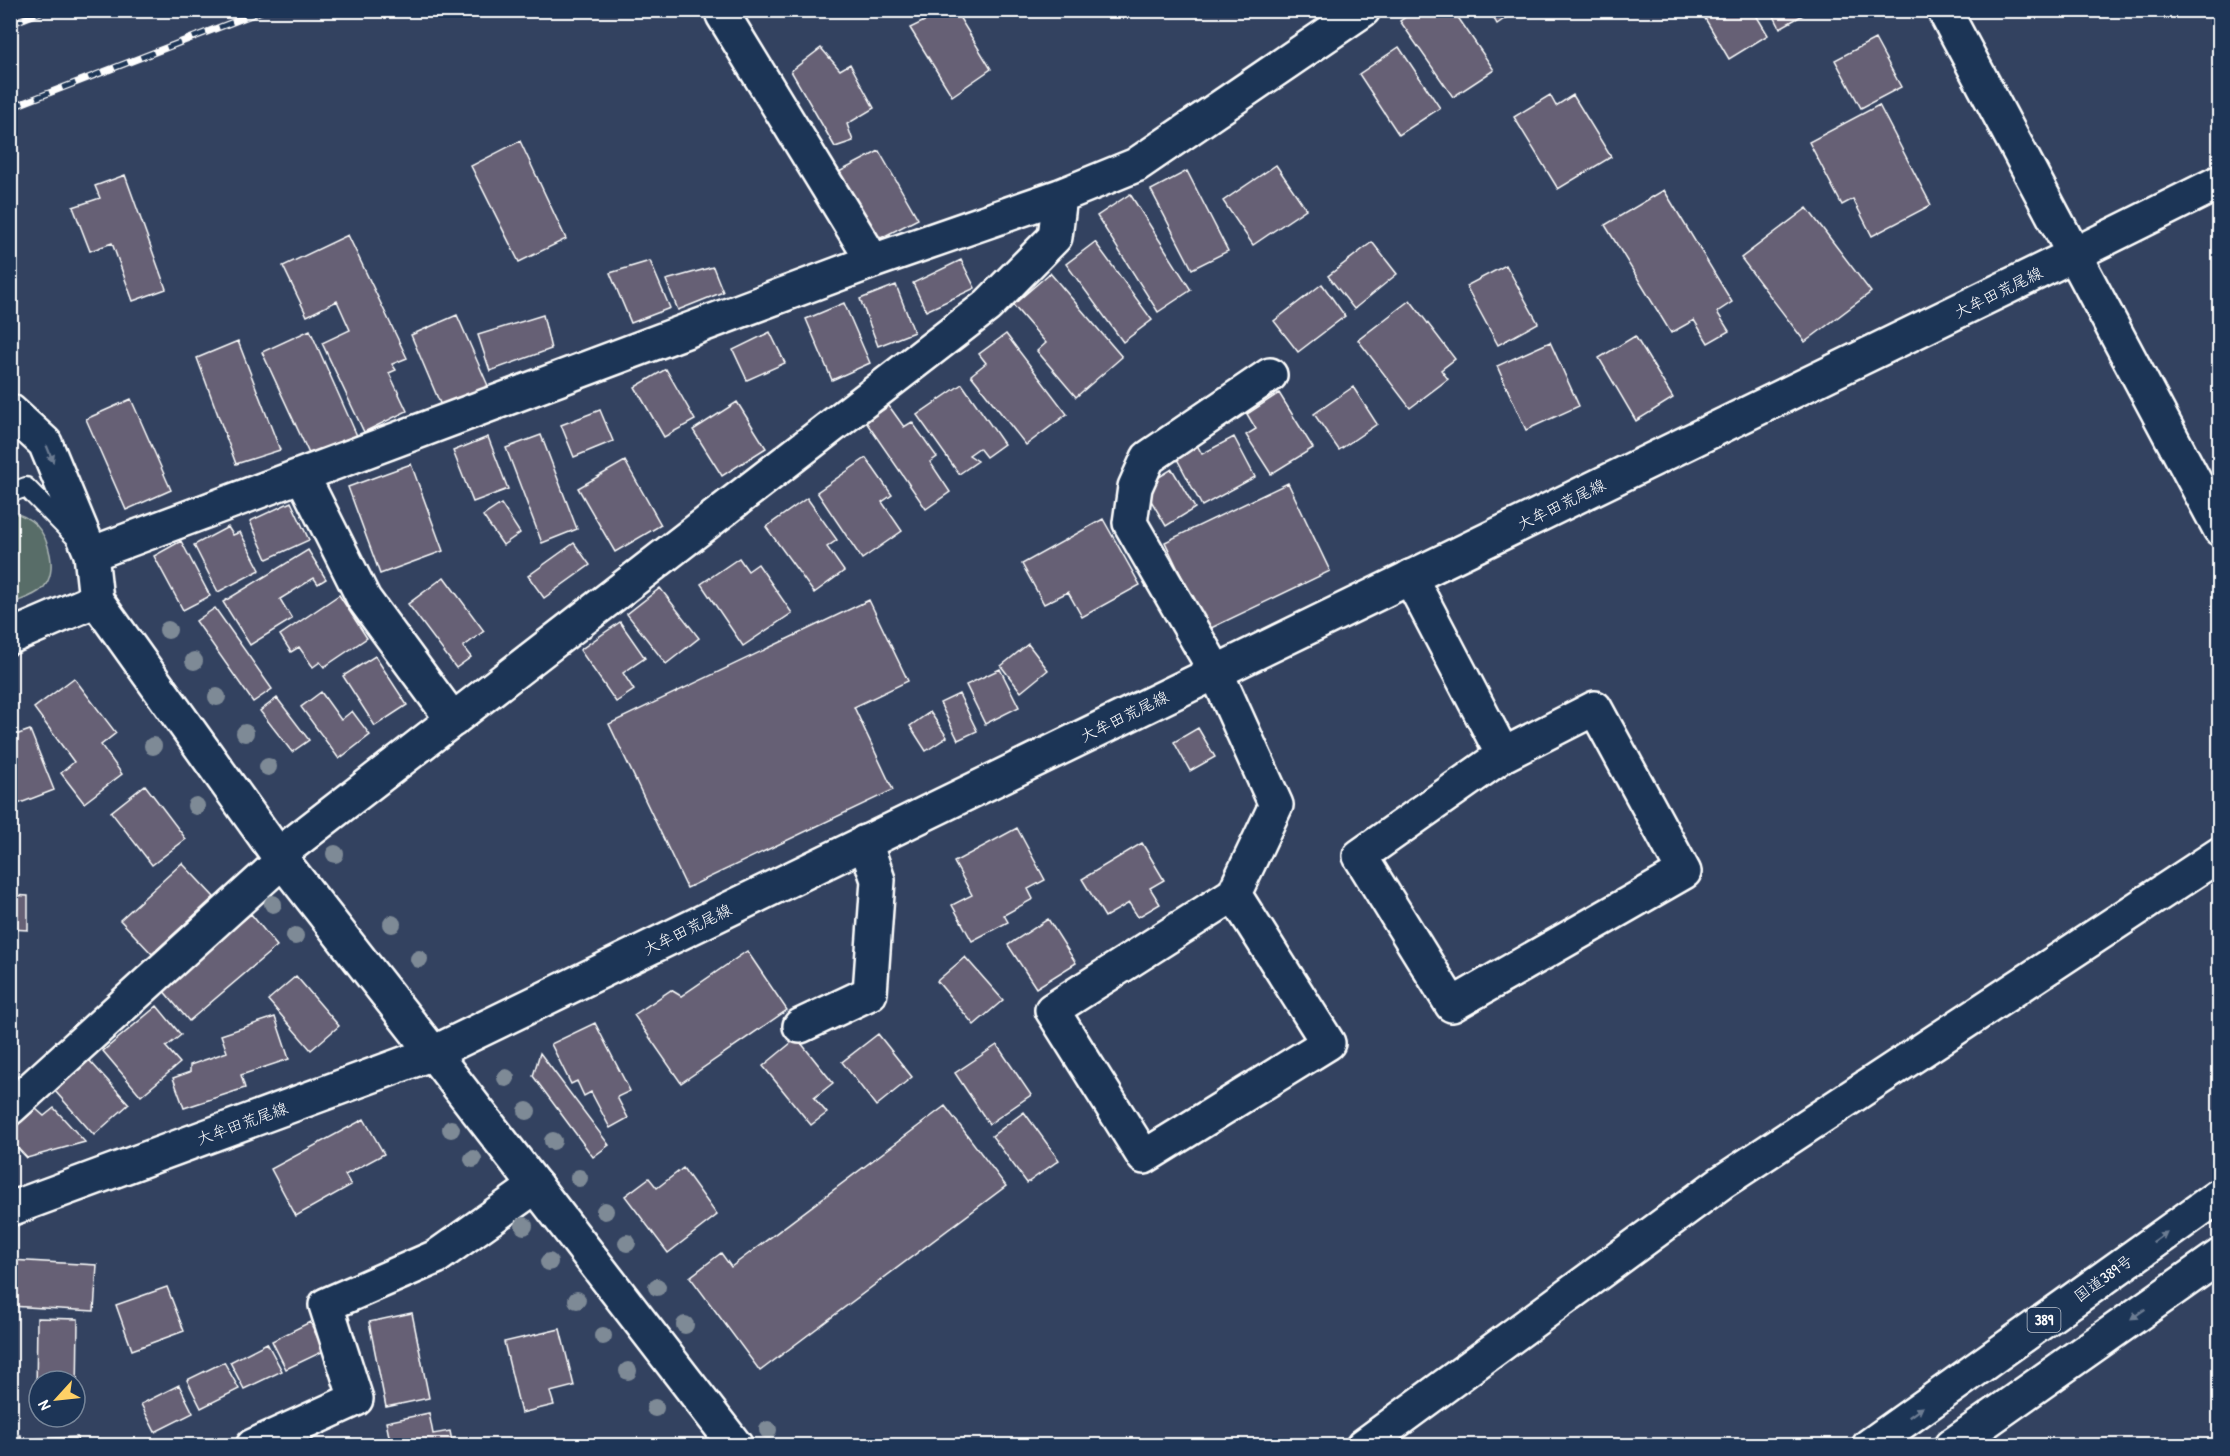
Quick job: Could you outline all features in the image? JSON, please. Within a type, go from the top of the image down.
[{"type":"main road","points":[[730,10],[723,15],[873,261]]},
{"type":"main road","points":[[91,554],[873,261],[1060,196],[1136,165],[1363,10]]},
{"type":"main road","points":[[1944,10],[2220,529]]},
{"type":"main road","name":"大牟田荒尾線","points":[[10,1209],[433,1053],[2220,182]]},
{"type":"main road","points":[[10,1108],[281,858],[453,720],[987,306],[1055,237],[1060,196]]},
{"type":"main road","points":[[1234,894],[1328,1043],[1144,1157],[1052,1010],[1234,894],[1276,805],[1216,672],[1130,523],[1135,487],[1148,458],[1270,375]]},
{"type":"main road","points":[[10,411],[45,443],[91,554],[96,600],[281,858],[736,1446]]},
{"type":"main road","points":[[302,475],[364,598],[453,720]]},
{"type":"main road","points":[[1410,577],[1503,755]]},
{"type":"main road","points":[[10,638],[96,600]]},
{"type":"main road","points":[[1595,708],[1684,872],[1452,1005],[1360,856],[1503,755],[1595,708]]},
{"type":"main road","points":[[800,1026],[870,993],[878,880],[865,842]]},
{"type":"main road","points":[[1363,1446],[1722,1182],[2220,854]]},
{"type":"main road","points":[[253,1446],[356,1399],[326,1305],[436,1257],[536,1186]]},
{"type":"main road","name":"国道389号","points":[[1869,1446],[2220,1195]]},
{"type":"main road","points":[[1951,1446],[2220,1256]]},
{"type":"lane","points":[[10,493],[26,487],[91,554]]},
{"type":"green space","points":[[11,512],[27,518],[41,531],[48,546],[51,564],[48,580],[41,590],[11,604]]},
{"type":"building","points":[[947,10],[955,10],[991,69],[952,96],[910,28]]},
{"type":"building","points":[[1416,10],[1453,10],[1494,70],[1453,97],[1400,21]]},
{"type":"building","points":[[1489,10],[1517,10],[1497,24]]},
{"type":"building","points":[[1700,10],[1753,10],[1768,35],[1729,59]]},
{"type":"building","points":[[1771,10],[1812,10],[1780,28]]},
{"type":"building","points":[[1875,39],[1901,87],[1861,108],[1835,60]]},
{"type":"building","points":[[1399,47],[1440,108],[1399,135],[1359,74]]},
{"type":"building","points":[[821,48],[840,70],[850,64],[874,108],[847,124],[853,141],[835,147],[791,71]]},
{"type":"building","points":[[1550,95],[1556,106],[1573,95],[1611,157],[1558,189],[1514,117]]},
{"type":"building","points":[[1879,105],[1931,205],[1872,236],[1853,199],[1842,205],[1809,142]]},
{"type":"building","points":[[520,141],[566,239],[519,262],[471,166]]},
{"type":"building","points":[[879,151],[918,219],[873,242],[835,174]]},
{"type":"building","points":[[1276,165],[1306,209],[1253,245],[1223,201]]},
{"type":"building","points":[[1187,171],[1228,251],[1192,269],[1151,190]]},
{"type":"building","points":[[125,175],[166,289],[133,301],[112,243],[90,251],[73,207],[100,198],[95,186]]},
{"type":"building","points":[[1664,190],[1732,302],[1717,312],[1729,331],[1708,343],[1694,320],[1671,333],[1605,225]]},
{"type":"building","points":[[1130,194],[1191,290],[1158,312],[1097,216]]},
{"type":"building","points":[[1807,208],[1871,292],[1805,342],[1741,258]]},
{"type":"building","points":[[348,235],[407,358],[392,364],[396,370],[389,373],[407,411],[364,432],[322,343],[350,330],[337,301],[307,316],[283,266]]},
{"type":"building","points":[[1095,242],[1152,320],[1123,342],[1066,264]]},
{"type":"building","points":[[1372,242],[1397,274],[1354,309],[1328,276]]},
{"type":"building","points":[[961,260],[975,288],[926,311],[913,283]]},
{"type":"building","points":[[650,261],[670,308],[631,323],[610,273]]},
{"type":"building","points":[[1506,265],[1538,323],[1498,345],[1466,286]]},
{"type":"building","points":[[713,267],[723,292],[678,310],[666,280]]},
{"type":"building","points":[[1050,273],[1122,357],[1076,397],[1037,351],[1046,343],[1013,305]]},
{"type":"building","points":[[1322,284],[1345,316],[1298,352],[1274,321]]},
{"type":"building","points":[[896,285],[914,332],[878,346],[860,299]]},
{"type":"building","points":[[1410,300],[1455,359],[1441,370],[1448,379],[1410,408],[1358,340]]},
{"type":"building","points":[[844,303],[870,363],[832,380],[806,319]]},
{"type":"building","points":[[457,315],[489,388],[442,408],[411,335]]},
{"type":"building","points":[[543,315],[551,349],[490,371],[478,335]]},
{"type":"building","points":[[310,330],[358,438],[311,458],[262,352]]},
{"type":"building","points":[[770,332],[785,363],[747,380],[733,350]]},
{"type":"building","points":[[1006,334],[1067,414],[1026,445],[971,375],[986,363],[979,354]]},
{"type":"building","points":[[1635,336],[1673,398],[1636,421],[1599,358]]},
{"type":"building","points":[[238,341],[280,450],[236,464],[197,358]]},
{"type":"building","points":[[1550,342],[1579,406],[1526,430],[1497,366]]},
{"type":"building","points":[[666,369],[695,420],[664,437],[635,387]]},
{"type":"building","points":[[962,384],[1004,444],[986,457],[979,448],[969,455],[978,461],[959,474],[917,415]]},
{"type":"building","points":[[1353,387],[1377,424],[1339,450],[1314,414]]},
{"type":"building","points":[[1279,393],[1313,448],[1271,474],[1246,435],[1256,429],[1247,414]]},
{"type":"building","points":[[131,399],[171,490],[126,510],[86,419]]},
{"type":"building","points":[[737,402],[766,448],[722,476],[693,430]]},
{"type":"building","points":[[889,406],[904,427],[912,422],[937,457],[930,462],[950,492],[926,509],[866,422]]},
{"type":"building","points":[[600,410],[613,441],[574,457],[561,425]]},
{"type":"building","points":[[541,435],[577,529],[542,543],[506,448]]},
{"type":"building","points":[[488,437],[508,489],[473,502],[453,451]]},
{"type":"building","points":[[1234,437],[1255,477],[1202,506],[1176,457],[1197,445],[1202,454]]},
{"type":"building","points":[[866,458],[892,495],[882,502],[902,531],[862,559],[817,492]]},
{"type":"building","points":[[625,461],[661,525],[615,552],[578,488]]},
{"type":"building","points":[[411,464],[443,551],[380,574],[348,487]]},
{"type":"building","points":[[1172,469],[1195,508],[1166,526],[1143,487]]},
{"type":"building","points":[[1288,483],[1330,571],[1207,630],[1165,542]]},
{"type":"building","points":[[807,498],[837,540],[827,547],[844,571],[814,593],[766,527]]},
{"type":"building","points":[[291,502],[309,540],[267,559],[250,521]]},
{"type":"building","points":[[501,504],[520,533],[503,545],[483,516]]},
{"type":"building","points":[[1103,519],[1140,585],[1082,617],[1068,592],[1044,604],[1022,564]]},
{"type":"building","points":[[228,527],[233,535],[240,532],[260,570],[218,592],[194,545]]},
{"type":"building","points":[[181,541],[210,596],[183,610],[154,556]]},
{"type":"building","points":[[574,543],[590,565],[544,598],[528,576]]},
{"type":"building","points":[[308,550],[326,579],[318,584],[314,578],[280,599],[292,619],[250,645],[223,602]]},
{"type":"building","points":[[739,558],[748,571],[758,564],[792,613],[743,646],[701,584]]},
{"type":"building","points":[[444,577],[484,631],[463,647],[471,657],[456,668],[408,604]]},
{"type":"building","points":[[660,588],[699,638],[666,664],[627,614]]},
{"type":"building","points":[[339,595],[367,638],[324,667],[320,662],[313,667],[299,647],[291,652],[280,635]]},
{"type":"building","points":[[869,600],[908,681],[854,707],[893,790],[687,888],[609,724]]},
{"type":"building","points":[[215,608],[272,689],[253,702],[196,621]]},
{"type":"building","points":[[620,622],[645,658],[623,673],[634,690],[616,702],[580,650]]},
{"type":"building","points":[[1028,644],[1048,670],[1021,692],[1001,666]]},
{"type":"building","points":[[375,656],[407,705],[375,726],[343,676]]},
{"type":"building","points":[[1000,669],[1019,707],[985,724],[966,685]]},
{"type":"building","points":[[74,678],[116,733],[101,745],[122,774],[84,803],[61,773],[74,762],[34,708]]},
{"type":"building","points":[[321,692],[341,720],[352,711],[370,735],[339,759],[301,707]]},
{"type":"building","points":[[959,694],[977,731],[958,740],[940,703]]},
{"type":"building","points":[[277,698],[309,740],[292,752],[260,711]]},
{"type":"building","points":[[930,712],[947,737],[926,751],[910,726]]},
{"type":"building","points":[[1198,728],[1215,757],[1190,771],[1174,742]]},
{"type":"building","points":[[30,730],[54,790],[10,807],[10,737]]},
{"type":"building","points":[[145,785],[186,839],[152,865],[111,812]]},
{"type":"building","points":[[1017,828],[1045,880],[1028,889],[1033,899],[1004,915],[1008,922],[972,941],[952,905],[972,895],[954,862]]},
{"type":"building","points":[[1142,843],[1164,880],[1150,888],[1160,904],[1138,917],[1129,903],[1105,917],[1082,879]]},
{"type":"building","points":[[182,863],[214,897],[152,954],[120,920]]},
{"type":"building","points":[[10,895],[28,896],[28,930],[10,929]]},
{"type":"building","points":[[251,914],[277,946],[189,1021],[162,989]]},
{"type":"building","points":[[1048,919],[1076,963],[1036,988],[1008,945]]},
{"type":"building","points":[[747,951],[787,1010],[681,1083],[634,1015],[671,990],[681,996]]},
{"type":"building","points":[[965,957],[1003,1000],[974,1025],[937,981]]},
{"type":"building","points":[[296,976],[339,1026],[311,1050],[268,1000]]},
{"type":"building","points":[[157,1006],[181,1035],[166,1047],[180,1063],[141,1096],[103,1051]]},
{"type":"building","points":[[275,1017],[289,1059],[241,1075],[245,1088],[184,1108],[173,1078],[190,1072],[190,1065],[227,1052],[221,1035]]},
{"type":"building","points":[[595,1023],[630,1091],[617,1097],[628,1118],[610,1128],[591,1092],[584,1096],[577,1081],[571,1084],[551,1044]]},
{"type":"building","points":[[878,1034],[912,1077],[876,1106],[842,1062]]},
{"type":"building","points":[[797,1038],[833,1083],[814,1098],[827,1113],[811,1125],[763,1066]]},
{"type":"building","points":[[997,1045],[1031,1095],[989,1124],[955,1073]]},
{"type":"building","points":[[540,1053],[609,1145],[593,1157],[533,1076]]},
{"type":"building","points":[[89,1060],[129,1104],[94,1135],[55,1091]]},
{"type":"building","points":[[945,1106],[1006,1186],[760,1371],[690,1277],[721,1253],[731,1267]]},
{"type":"building","points":[[54,1108],[85,1142],[27,1158],[10,1140],[10,1132],[36,1109],[44,1116]]},
{"type":"building","points":[[1024,1112],[1059,1160],[1027,1183],[992,1136]]},
{"type":"building","points":[[364,1119],[384,1154],[345,1175],[351,1185],[296,1216],[271,1169]]},
{"type":"building","points":[[683,1168],[717,1215],[668,1253],[625,1196],[649,1178],[657,1188]]},
{"type":"building","points":[[10,1260],[97,1265],[94,1311],[10,1306]]},
{"type":"building","points":[[167,1287],[184,1331],[132,1350],[116,1305]]},
{"type":"building","points":[[412,1313],[429,1398],[386,1407],[369,1322]]},
{"type":"building","points":[[37,1318],[78,1319],[77,1369],[36,1369]]},
{"type":"building","points":[[310,1322],[324,1351],[286,1369],[272,1341]]},
{"type":"building","points":[[560,1329],[574,1386],[550,1392],[554,1405],[521,1413],[504,1342]]},
{"type":"building","points":[[267,1343],[282,1371],[244,1389],[230,1362]]},
{"type":"building","points":[[224,1362],[239,1389],[201,1408],[187,1380]]},
{"type":"building","points":[[179,1385],[193,1413],[155,1432],[141,1404]]},
{"type":"building","points":[[429,1413],[433,1434],[450,1431],[453,1446],[391,1446],[386,1422]]},
{"type":"building","points":[[10,1435],[21,1435],[21,1446],[10,1446]]},
{"type":"building","points":[[77,1437],[78,1446],[29,1446],[29,1439]]},
{"type":"railway","points":[[10,24],[46,10]]},
{"type":"railway","points":[[10,108],[264,10]]}]
